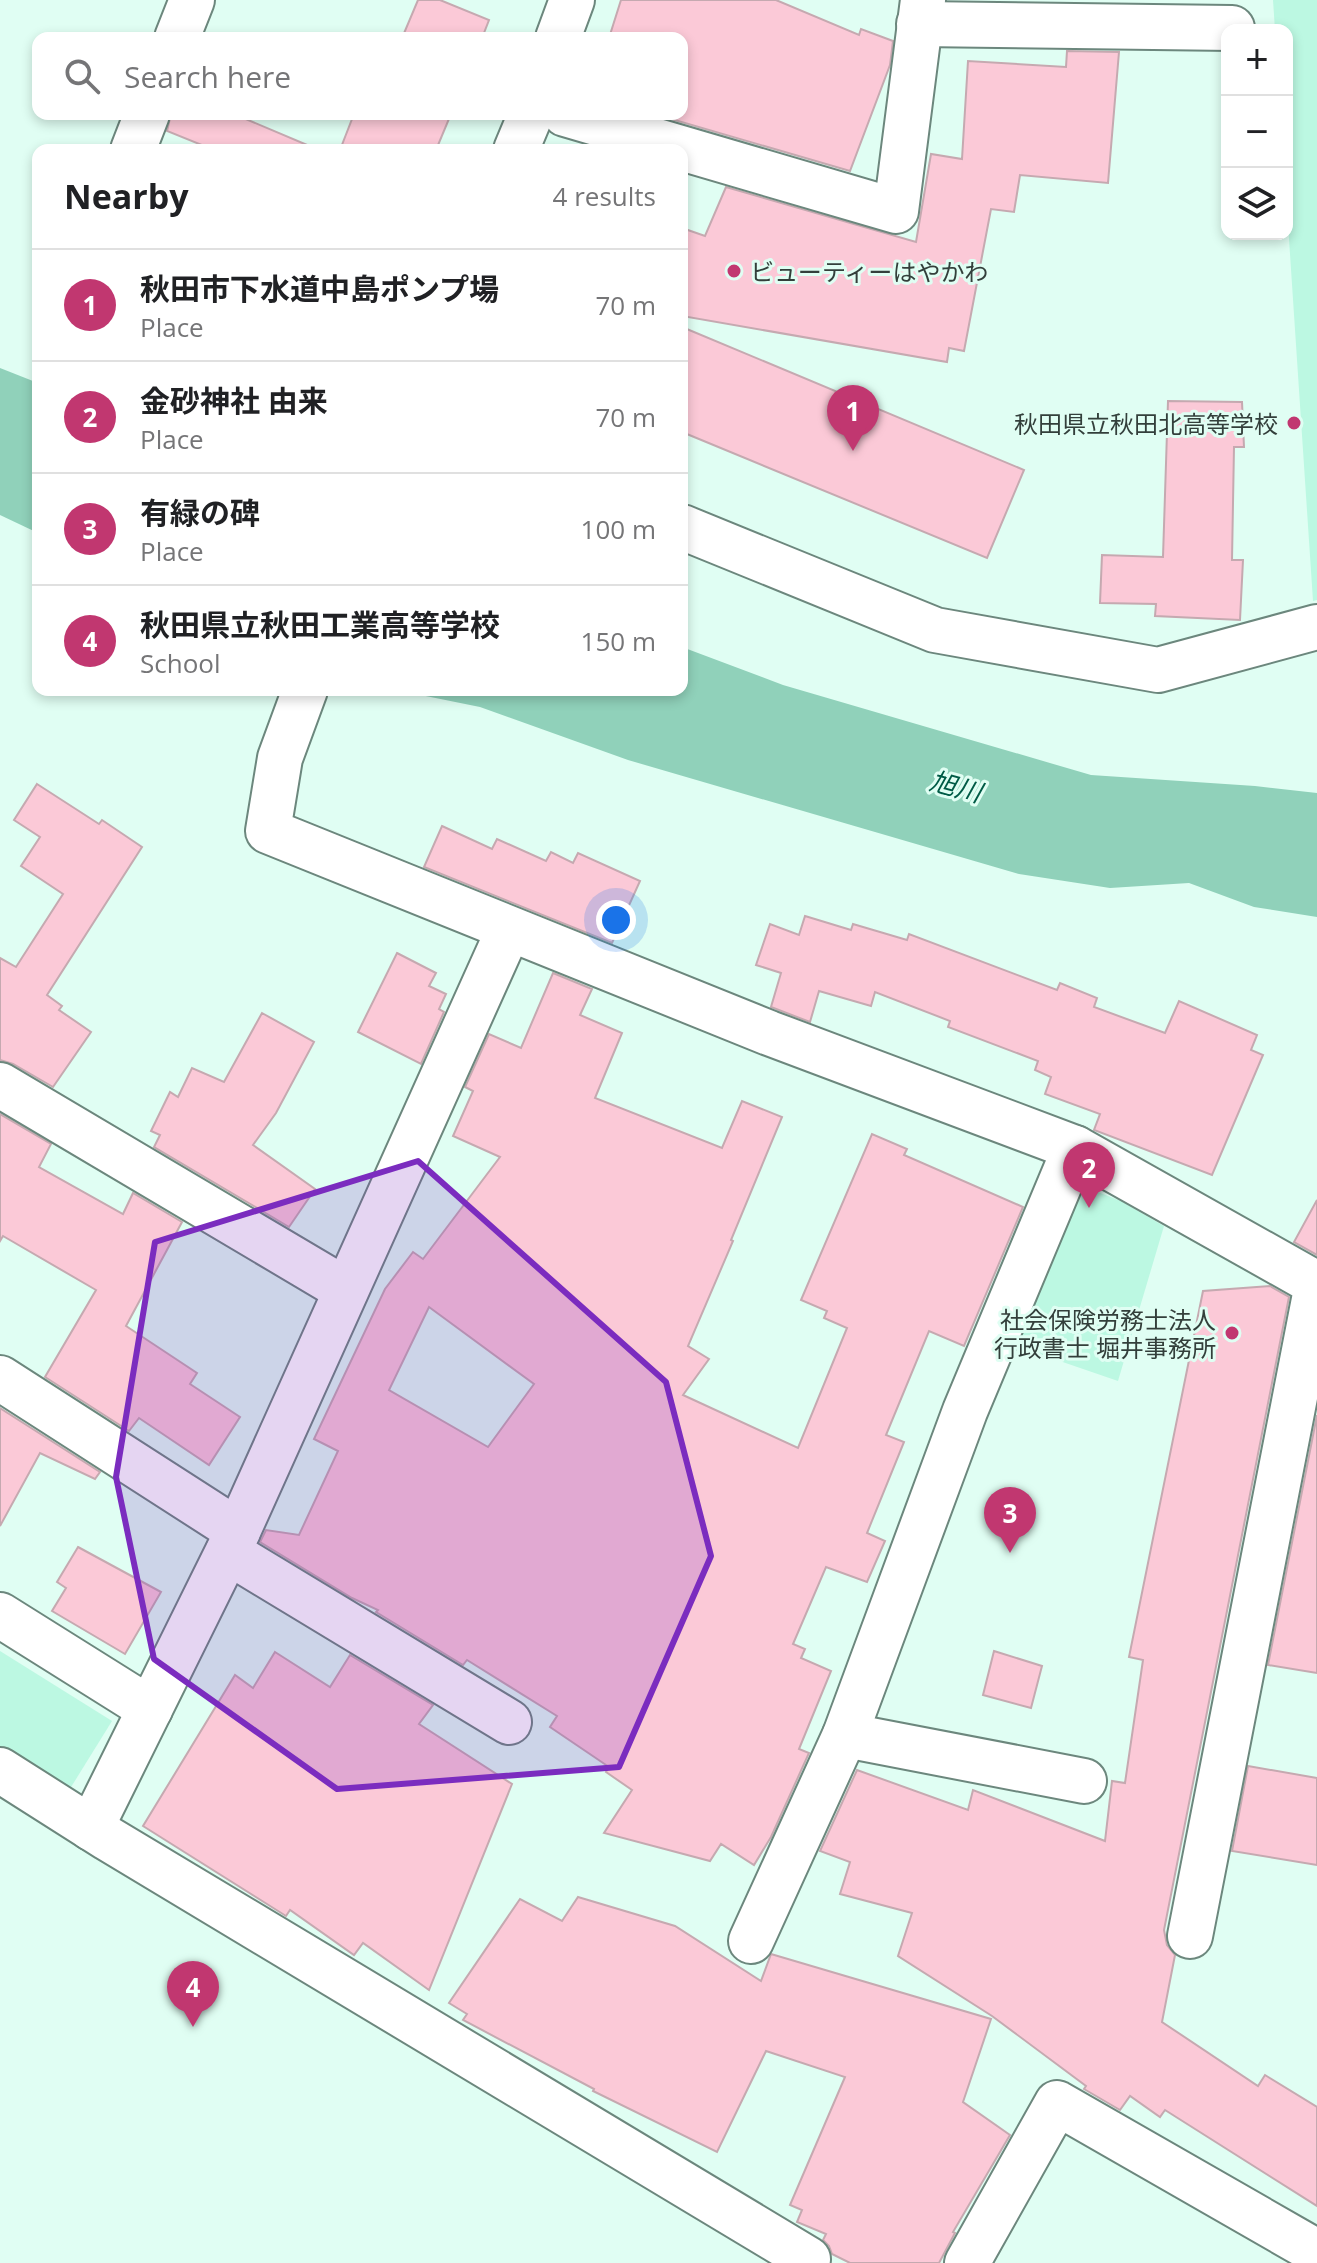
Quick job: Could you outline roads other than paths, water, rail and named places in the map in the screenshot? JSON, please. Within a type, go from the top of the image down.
[{"type":"street","points":[[179,32],[192,0]]},
{"type":"street","points":[[560,32],[572,0]]},
{"type":"street","points":[[688,150],[896,211],[921,12],[1221,27]]},
{"type":"street","points":[[135,144],[145,120]]},
{"type":"street","points":[[518,144],[528,120]]},
{"type":"street","points":[[585,120],[667,144]]},
{"type":"street","points":[[688,529],[935,630],[1158,670],[1317,627]]},
{"type":"street","points":[[303,696],[280,758],[268,831],[784,1039],[1075,1148],[1317,1284],[1190,1936]]},
{"type":"street","points":[[91,1828],[233,1541],[509,929]]},
{"type":"street","points":[[0,1085],[346,1290]]},
{"type":"street","points":[[751,1941],[845,1735],[965,1411],[1075,1148]]},
{"type":"street","points":[[0,1378],[233,1541],[509,1722]]},
{"type":"street","points":[[0,1615],[150,1709]]},
{"type":"street","points":[[845,1735],[1084,1781]]},
{"type":"street","points":[[0,1770],[91,1828],[808,2259]]},
{"type":"street","points":[[967,2263],[1057,2103],[1317,2252]]},
{"type":"water","points":[[0,368],[32,381],[32,530],[0,515]]},
{"type":"water","name":"旭川","points":[[688,649],[783,685],[1091,775],[1317,793],[1317,917],[1254,907],[1189,883],[1110,888],[1019,874],[628,760],[480,707],[426,696],[688,696]]},
{"type":"place","name":"ビューティーはやかわ","points":[[734,271]]},
{"type":"place","name":"秋田県立秋田北高等学校","points":[[1294,423]]},
{"type":"place","name":"秋田市下水道中島ポンプ場","points":[[853,451]]},
{"type":"place","name":"金砂神社 由来","points":[[1089,1208]]},
{"type":"place","name":"社会保険労務士法人 行政書士 堀井事務所","points":[[1232,1333]]},
{"type":"place","name":"有緑の碑","points":[[1010,1553]]},
{"type":"place","name":"秋田県立秋田工業高等学校","points":[[193,2027]]}]
